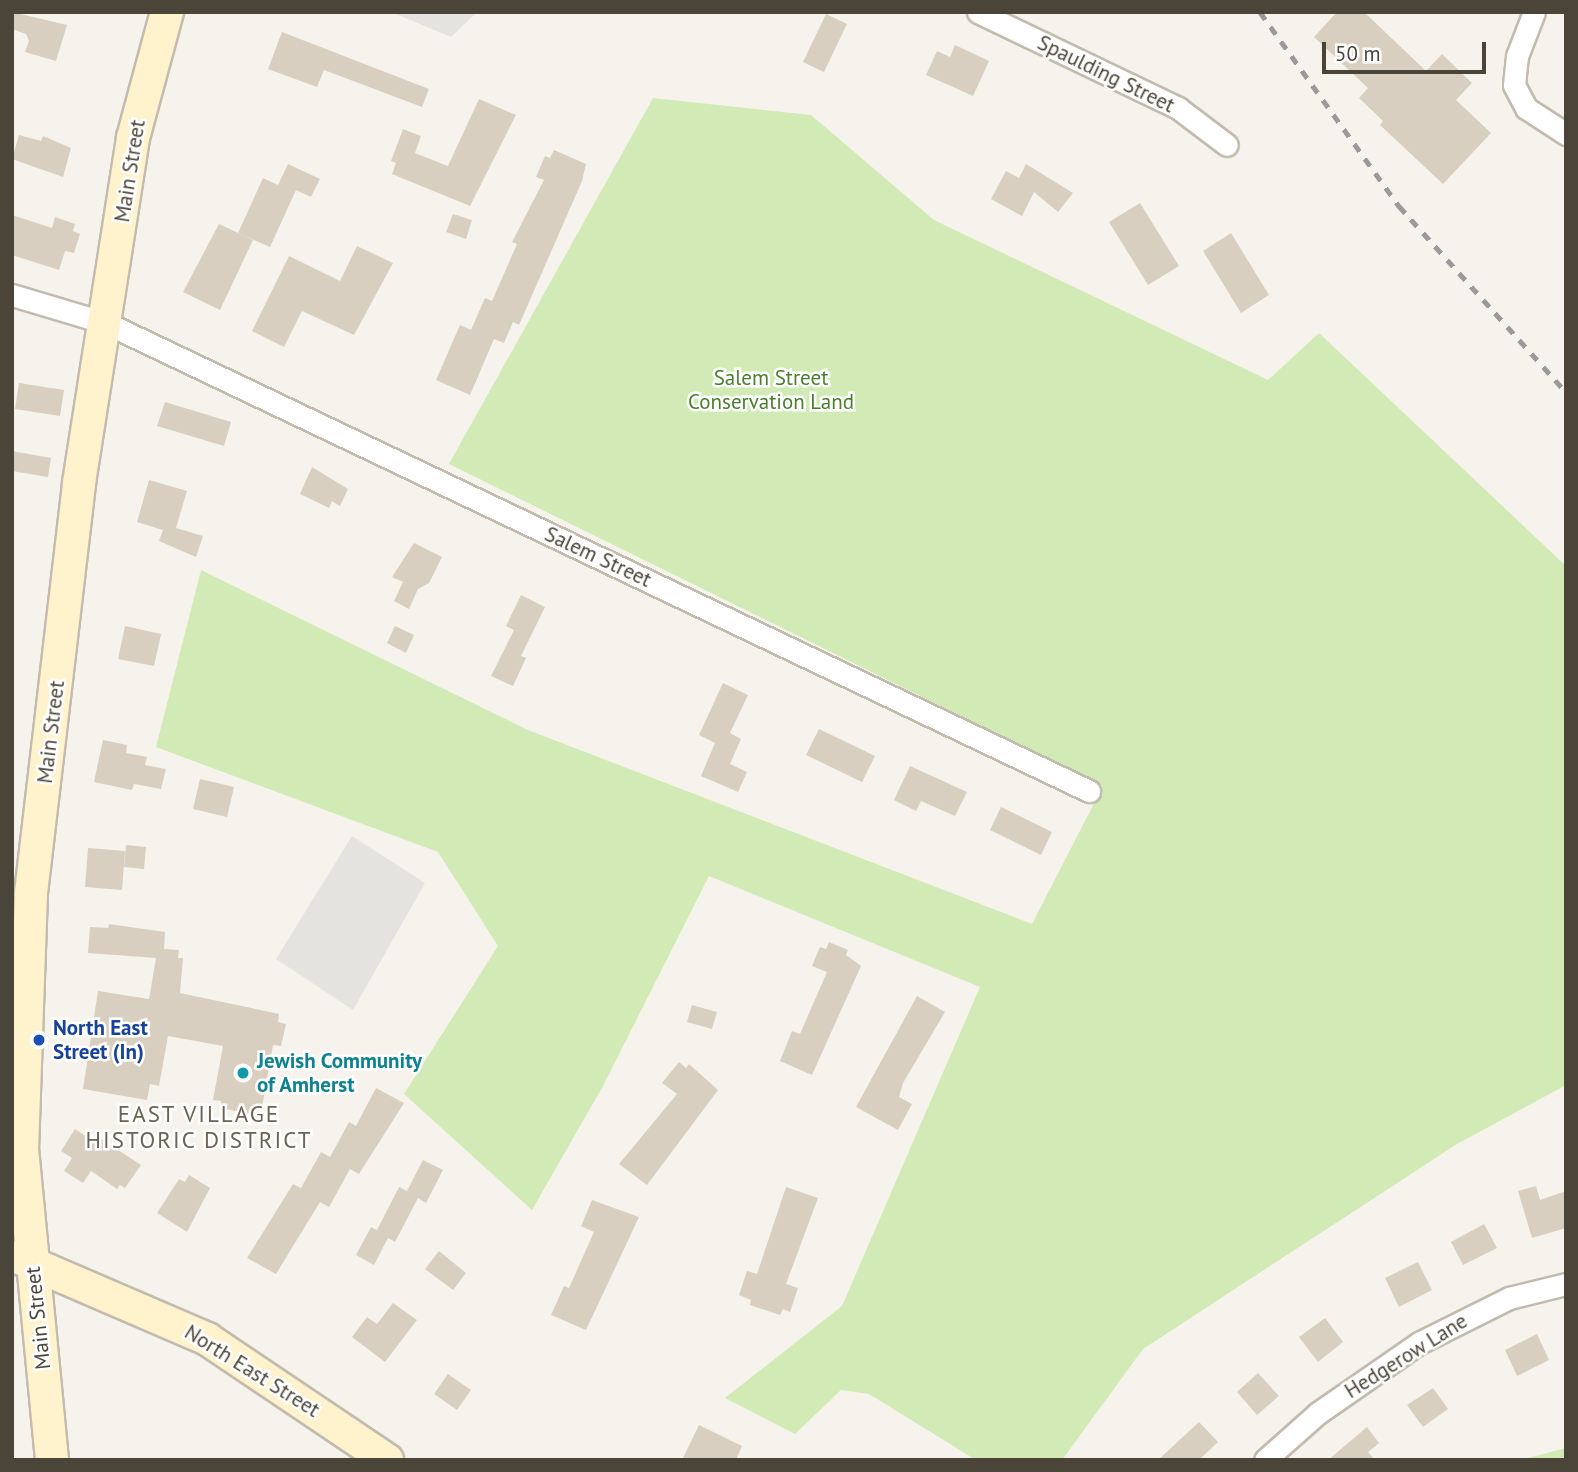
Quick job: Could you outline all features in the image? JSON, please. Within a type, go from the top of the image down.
[{"type":"main road","name":"Main Street","points":[[52,1460],[22,1259],[22,1151],[17,1101],[35,857],[72,537],[133,138],[162,13]]},
{"type":"main road","name":"North East Street","points":[[22,1259],[207,1339],[387,1460]]},
{"type":"street","name":"Spaulding Street","points":[[978,12],[1178,108],[1227,145]]},
{"type":"street","points":[[1534,12],[1517,56],[1514,83],[1527,108],[1566,134]]},
{"type":"street","name":"Salem Street","points":[[12,295],[106,323],[1089,791]]},
{"type":"street","name":"Hedgerow Lane","points":[[1265,1460],[1327,1406],[1419,1343],[1509,1298],[1566,1284]]},
{"type":"green space","name":"Salem Street Conservation Land","points":[[653,98],[811,115],[934,220],[1268,380],[1319,333],[1566,566],[1566,1085],[1457,1144],[1143,1349],[1062,1460],[976,1460],[869,1394],[841,1390],[795,1434],[725,1398],[842,1306],[980,987],[709,876],[603,1086],[532,1210],[404,1094],[498,946],[438,852],[156,747],[201,570],[528,730],[1032,924],[1103,786],[449,464]]},
{"type":"green space","points":[[1566,1448],[1566,1460],[1520,1460]]},
{"type":"shaded area","points":[[391,12],[477,12],[451,37]]},
{"type":"shaded area","points":[[352,836],[425,883],[353,1010],[276,959]]},
{"type":"building","points":[[12,12],[67,25],[56,61],[25,52],[29,41],[26,34],[12,29]]},
{"type":"building","points":[[1337,12],[1364,12],[1426,71],[1442,54],[1472,83],[1456,100],[1491,133],[1443,184],[1380,125],[1383,121],[1359,98],[1368,88],[1314,37]]},
{"type":"building","points":[[826,14],[847,24],[824,72],[803,62]]},
{"type":"building","points":[[282,32],[429,89],[422,107],[324,70],[317,87],[268,69]]},
{"type":"building","points":[[955,45],[989,61],[973,96],[926,75],[937,51],[950,57]]},
{"type":"building","points":[[479,99],[516,115],[470,206],[392,174],[396,163],[391,161],[403,129],[421,136],[415,153],[448,166]]},
{"type":"building","points":[[19,135],[41,141],[43,136],[71,148],[63,177],[12,159]]},
{"type":"building","points":[[554,150],[586,164],[582,181],[519,325],[513,322],[504,343],[494,339],[470,395],[436,380],[460,325],[471,330],[485,298],[492,301],[517,244],[512,242],[544,180],[536,177],[545,156],[550,158]]},
{"type":"building","points":[[288,164],[320,179],[311,197],[296,190],[270,247],[238,233],[263,178],[278,185]]},
{"type":"building","points":[[1026,164],[1073,193],[1058,212],[1034,192],[1022,216],[991,199],[1006,171],[1019,178]]},
{"type":"building","points":[[1140,203],[1179,266],[1148,285],[1109,222]]},
{"type":"building","points":[[453,214],[472,220],[466,239],[446,232]]},
{"type":"building","points":[[12,215],[52,228],[55,217],[75,224],[73,231],[80,234],[74,253],[65,251],[59,270],[12,255]]},
{"type":"building","points":[[219,224],[253,240],[220,310],[183,292]]},
{"type":"building","points":[[1231,233],[1269,295],[1241,313],[1203,251]]},
{"type":"building","points":[[357,246],[393,263],[354,335],[302,311],[284,347],[252,331],[289,256],[340,281]]},
{"type":"building","points":[[19,383],[64,390],[60,416],[15,409]]},
{"type":"building","points":[[165,402],[231,422],[224,446],[157,426]]},
{"type":"building","points":[[12,451],[51,458],[48,477],[12,471]]},
{"type":"building","points":[[312,467],[348,489],[340,506],[332,501],[329,508],[300,494]]},
{"type":"building","points":[[149,480],[187,491],[176,528],[203,536],[196,557],[159,541],[163,530],[137,522]]},
{"type":"building","points":[[414,543],[442,557],[429,583],[418,589],[409,609],[394,601],[403,582],[392,577]]},
{"type":"building","points":[[521,595],[545,607],[521,656],[526,658],[513,686],[491,676],[514,630],[506,626]]},
{"type":"building","points":[[125,626],[161,634],[154,666],[118,659]]},
{"type":"building","points":[[395,626],[414,635],[406,653],[387,643]]},
{"type":"building","points":[[723,683],[748,695],[730,733],[741,739],[730,764],[747,772],[738,792],[701,776],[715,743],[699,735]]},
{"type":"building","points":[[819,729],[875,756],[862,782],[806,755]]},
{"type":"building","points":[[103,740],[127,745],[126,753],[147,757],[145,765],[166,769],[161,789],[134,784],[132,790],[94,782]]},
{"type":"building","points":[[910,766],[967,792],[955,816],[921,801],[916,811],[894,800]]},
{"type":"building","points":[[200,779],[234,787],[227,817],[193,809]]},
{"type":"building","points":[[1001,807],[1052,832],[1041,855],[990,830]]},
{"type":"building","points":[[126,845],[146,847],[144,869],[124,867]]},
{"type":"building","points":[[88,848],[125,851],[122,890],[85,887]]},
{"type":"building","points":[[109,924],[165,932],[164,949],[179,950],[178,958],[183,958],[180,993],[279,1014],[278,1022],[286,1024],[281,1046],[273,1045],[262,1107],[254,1106],[252,1114],[220,1108],[221,1101],[213,1100],[223,1046],[168,1036],[159,1086],[150,1084],[147,1100],[83,1089],[98,991],[149,999],[156,958],[88,953],[90,927],[108,928]]},
{"type":"building","points":[[829,942],[848,950],[846,955],[861,966],[812,1075],[780,1061],[792,1031],[800,1034],[827,972],[812,966],[820,947],[826,949]]},
{"type":"building","points":[[917,996],[945,1012],[903,1083],[899,1097],[912,1104],[898,1130],[856,1107]]},
{"type":"building","points":[[692,1005],[717,1012],[712,1029],[687,1022]]},
{"type":"building","points":[[679,1062],[686,1068],[689,1064],[718,1090],[647,1185],[619,1164],[677,1094],[662,1083]]},
{"type":"building","points":[[376,1088],[404,1103],[359,1174],[350,1169],[329,1207],[320,1202],[276,1274],[247,1258],[293,1184],[301,1188],[321,1152],[330,1157],[349,1122],[356,1126]]},
{"type":"building","points":[[75,1129],[95,1142],[98,1137],[141,1165],[125,1188],[120,1185],[117,1189],[91,1171],[83,1183],[64,1171],[72,1158],[61,1151]]},
{"type":"building","points":[[423,1160],[443,1170],[426,1203],[418,1198],[395,1242],[388,1238],[374,1265],[356,1255],[371,1227],[377,1230],[399,1187],[407,1191]]},
{"type":"building","points":[[189,1175],[210,1188],[187,1232],[157,1213],[179,1179],[185,1182]]},
{"type":"building","points":[[1536,1186],[1540,1200],[1566,1191],[1566,1228],[1532,1238],[1518,1191]]},
{"type":"building","points":[[786,1187],[818,1198],[786,1284],[798,1288],[790,1312],[783,1309],[780,1315],[750,1305],[751,1300],[739,1295],[747,1271],[757,1274]]},
{"type":"building","points":[[592,1200],[639,1217],[586,1330],[551,1315],[564,1286],[569,1288],[594,1232],[581,1226]]},
{"type":"building","points":[[1484,1224],[1497,1248],[1463,1265],[1451,1242]]},
{"type":"building","points":[[439,1251],[466,1273],[453,1290],[425,1269]]},
{"type":"building","points":[[1418,1262],[1432,1290],[1399,1307],[1385,1278]]},
{"type":"building","points":[[393,1303],[417,1320],[385,1362],[352,1337],[367,1317],[377,1324]]},
{"type":"building","points":[[1325,1318],[1343,1342],[1318,1362],[1299,1337]]},
{"type":"building","points":[[1537,1334],[1549,1360],[1517,1376],[1505,1350]]},
{"type":"building","points":[[1258,1373],[1279,1396],[1257,1415],[1237,1392]]},
{"type":"building","points":[[448,1374],[471,1390],[457,1410],[434,1394]]},
{"type":"building","points":[[1433,1388],[1448,1409],[1423,1427],[1407,1405]]},
{"type":"building","points":[[1199,1422],[1218,1442],[1199,1460],[1158,1460]]},
{"type":"building","points":[[699,1425],[742,1446],[736,1460],[682,1460]]},
{"type":"building","points":[[1367,1427],[1379,1443],[1368,1452],[1375,1460],[1328,1460]]},
{"type":"railway","points":[[1260,12],[1399,206],[1566,392]]},
{"type":"place","name":"North East Street (In)","points":[[39,1040]]},
{"type":"place","name":"Jewish Community of Amherst","points":[[243,1073]]},
{"type":"district","name":"EAST VILLAGE HISTORIC DISTRICT","points":[[199,1127]]}]
